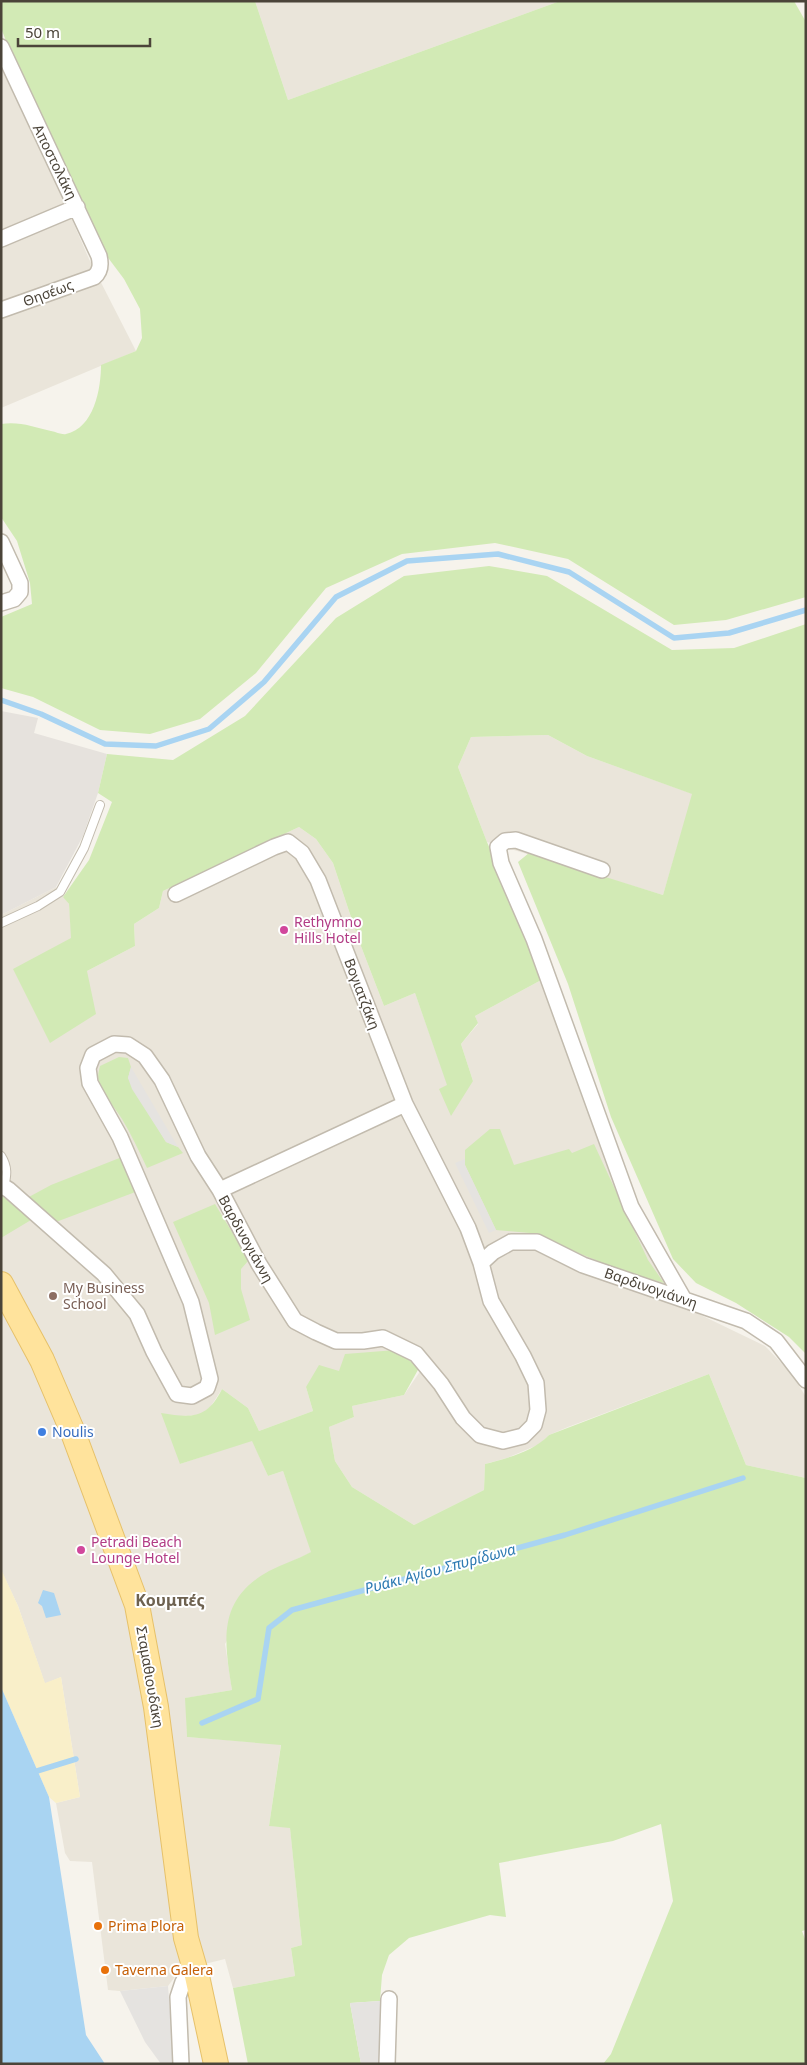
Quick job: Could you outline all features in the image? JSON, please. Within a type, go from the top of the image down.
[{"type":"main road","name":"Σταμαθιουδάκη","points":[[1,1284],[42,1360],[137,1605],[156,1707],[186,1938],[197,1976],[216,2064]]},
{"type":"street","name":"Αποστολάκη","points":[[3,56],[99,256],[100,264],[94,277]]},
{"type":"street","points":[[1,239],[77,207]]},
{"type":"street","name":"Θησέως","points":[[1,310],[94,277]]},
{"type":"street","points":[[1,542],[20,583],[20,592],[14,599],[1,603]]},
{"type":"street","points":[[602,870],[516,840],[505,841],[498,847],[502,863],[534,939],[631,1207],[683,1298]]},
{"type":"street","name":"Βογιατζάκη","points":[[176,894],[288,842],[302,853],[318,880],[333,916],[404,1104],[468,1228],[481,1263]]},
{"type":"street","name":"Βαρδινογιάννη","points":[[2,1186],[104,1274],[136,1314],[177,1394],[192,1396],[206,1388],[210,1379],[191,1302],[120,1137],[90,1083],[88,1068],[93,1054],[114,1044],[128,1045],[145,1056],[162,1080],[198,1156],[220,1190],[259,1264],[295,1321],[336,1341],[364,1341],[383,1338],[416,1354],[441,1384],[463,1418],[480,1435],[503,1441],[523,1436],[534,1425],[538,1410],[536,1383],[492,1301],[481,1263],[493,1252],[511,1242],[537,1242],[583,1265],[746,1321],[776,1341],[806,1380]]},
{"type":"street","points":[[220,1190],[404,1104]]},
{"type":"street","points":[[181,2064],[178,1996],[183,1982],[197,1976]]},
{"type":"street","points":[[386,2064],[389,1999]]},
{"type":"lane","points":[[1,923],[38,906],[60,892],[84,848],[100,805]]},
{"type":"lane","points":[[1,1156],[5,1163],[7,1174],[2,1186]]},
{"type":"shaded area","points":[[255,1],[560,1],[288,100]]},
{"type":"shaded area","points":[[1,55],[89,259],[136,351],[1,408]]},
{"type":"shaded area","points":[[1,711],[38,718],[34,733],[107,754],[98,793],[83,836],[56,887],[1,915]]},
{"type":"shaded area","points":[[548,735],[587,756],[693,794],[663,895],[487,842],[458,767],[471,737]]},
{"type":"shaded area","points":[[299,827],[316,839],[333,863],[359,941],[384,1006],[415,993],[448,1086],[439,1089],[473,1081],[461,1044],[478,1024],[475,1016],[545,978],[678,1304],[765,1346],[791,1373],[806,1397],[806,1478],[746,1465],[709,1374],[568,1427],[549,1435],[540,1444],[507,1458],[485,1464],[484,1490],[414,1525],[352,1487],[335,1461],[329,1427],[354,1417],[352,1406],[404,1395],[421,1370],[396,1350],[339,1371],[306,1387],[313,1411],[259,1431],[248,1408],[222,1389],[211,1406],[201,1415],[181,1416],[180,1464],[252,1440],[268,1476],[283,1471],[312,1552],[269,1572],[225,1644],[232,1690],[186,1698],[187,1737],[281,1744],[269,1826],[290,1827],[302,1945],[291,1948],[295,1976],[233,1988],[225,1959],[180,1970],[168,1986],[120,1991],[108,1990],[92,1862],[70,1861],[65,1853],[56,1803],[80,1797],[61,1677],[45,1684],[18,1606],[1,1570],[1,915],[56,887],[69,904],[72,938],[87,971],[135,946],[134,924],[159,908],[163,891]]},
{"type":"shaded area","points":[[131,1067],[178,1147],[166,1142],[132,1089],[128,1078]]},
{"type":"shaded area","points":[[465,1159],[465,1165],[496,1230],[489,1233],[455,1163]]},
{"type":"shaded area","name":"Taverna Galera","points":[[168,1986],[174,2064],[161,2064],[145,2042],[120,1991]]},
{"type":"shaded area","points":[[380,2001],[381,2064],[361,2064],[350,2003]]},
{"type":"green space","points":[[1,1],[255,1],[288,100],[560,1],[794,1],[806,22],[806,597],[726,620],[674,625],[568,559],[495,543],[402,554],[326,588],[256,673],[200,719],[150,734],[100,730],[33,697],[1,688],[1,617],[32,604],[30,583],[17,541],[1,517],[1,424],[20,424],[63,434],[76,430],[89,416],[94,406],[101,375],[101,365],[136,351],[142,338],[140,309],[124,279],[106,255],[58,149],[8,46],[1,28]]},
{"type":"green space","points":[[489,566],[547,576],[672,650],[734,648],[806,624],[806,1354],[789,1337],[736,1303],[696,1283],[673,1259],[611,1117],[568,984],[518,862],[529,853],[663,895],[692,794],[587,756],[548,735],[471,737],[458,767],[487,842],[545,978],[475,1016],[478,1023],[461,1044],[473,1081],[451,1116],[439,1089],[447,1085],[415,993],[384,1006],[359,941],[333,863],[316,839],[299,827],[163,891],[159,908],[134,924],[135,946],[87,971],[96,1014],[50,1043],[13,969],[71,938],[69,904],[63,897],[89,860],[112,802],[98,793],[107,754],[173,760],[245,716],[336,618],[404,576]]},
{"type":"green space","points":[[119,1057],[128,1058],[131,1067],[128,1078],[166,1142],[178,1147],[183,1153],[147,1168],[129,1131],[106,1096],[98,1079],[100,1066]]},
{"type":"green space","points":[[490,1129],[500,1129],[514,1165],[569,1149],[572,1153],[594,1144],[648,1260],[664,1283],[622,1271],[530,1233],[496,1230],[465,1165],[465,1150]]},
{"type":"green space","points":[[122,1157],[138,1191],[56,1222],[27,1198],[51,1185]]},
{"type":"green space","points":[[1,1195],[31,1220],[1,1238]]},
{"type":"green space","points":[[215,1204],[249,1260],[241,1269],[241,1289],[250,1320],[215,1335],[209,1303],[173,1222]]},
{"type":"green space","points":[[396,1350],[419,1368],[404,1395],[352,1406],[354,1417],[329,1427],[335,1461],[352,1487],[414,1525],[484,1490],[485,1464],[519,1454],[543,1441],[549,1435],[709,1374],[746,1465],[806,1478],[806,1930],[802,1931],[806,1942],[806,2064],[603,2064],[611,2054],[673,1901],[661,1824],[613,1841],[499,1863],[506,1917],[490,1915],[409,1938],[389,1955],[382,1975],[380,2001],[350,2003],[361,2064],[248,2064],[233,1988],[295,1976],[291,1948],[302,1945],[290,1828],[269,1826],[281,1745],[187,1737],[185,1698],[232,1690],[226,1638],[232,1608],[240,1595],[252,1582],[269,1571],[311,1552],[283,1471],[268,1476],[252,1441],[180,1464],[161,1413],[182,1416],[197,1414],[210,1406],[222,1389],[248,1408],[259,1431],[313,1411],[306,1387],[319,1365],[339,1371],[345,1354]]},
{"type":"sand","points":[[1,1569],[18,1606],[45,1683],[61,1677],[80,1797],[56,1803],[49,1797],[1,1687]]},
{"type":"water","points":[[43,1590],[54,1593],[61,1615],[46,1618],[42,1606],[38,1603]]},
{"type":"water","points":[[1,1687],[49,1797],[86,2035],[105,2064],[1,2064]]},
{"type":"waterway","points":[[1,700],[41,714],[105,744],[156,746],[209,729],[264,682],[336,597],[407,561],[498,554],[569,572],[674,638],[729,633],[806,610]]},
{"type":"waterway","name":"Ρυάκι Αγίου Σπυρίδωνα","points":[[202,1723],[258,1699],[269,1628],[292,1610],[565,1535],[743,1478]]},
{"type":"waterway","points":[[37,1771],[76,1759]]},
{"type":"place","name":"Rethymno Hills Hotel","points":[[284,930]]},
{"type":"place","name":"My Business School","points":[[53,1296]]},
{"type":"place","name":"Noulis","points":[[42,1432]]},
{"type":"place","name":"Petradi Beach Lounge Hotel","points":[[81,1550]]},
{"type":"place","name":"Prima Plora","points":[[98,1926]]},
{"type":"place","name":"Taverna Galera","points":[[105,1970]]},
{"type":"district","name":"Κουμπές","points":[[170,1600]]}]
